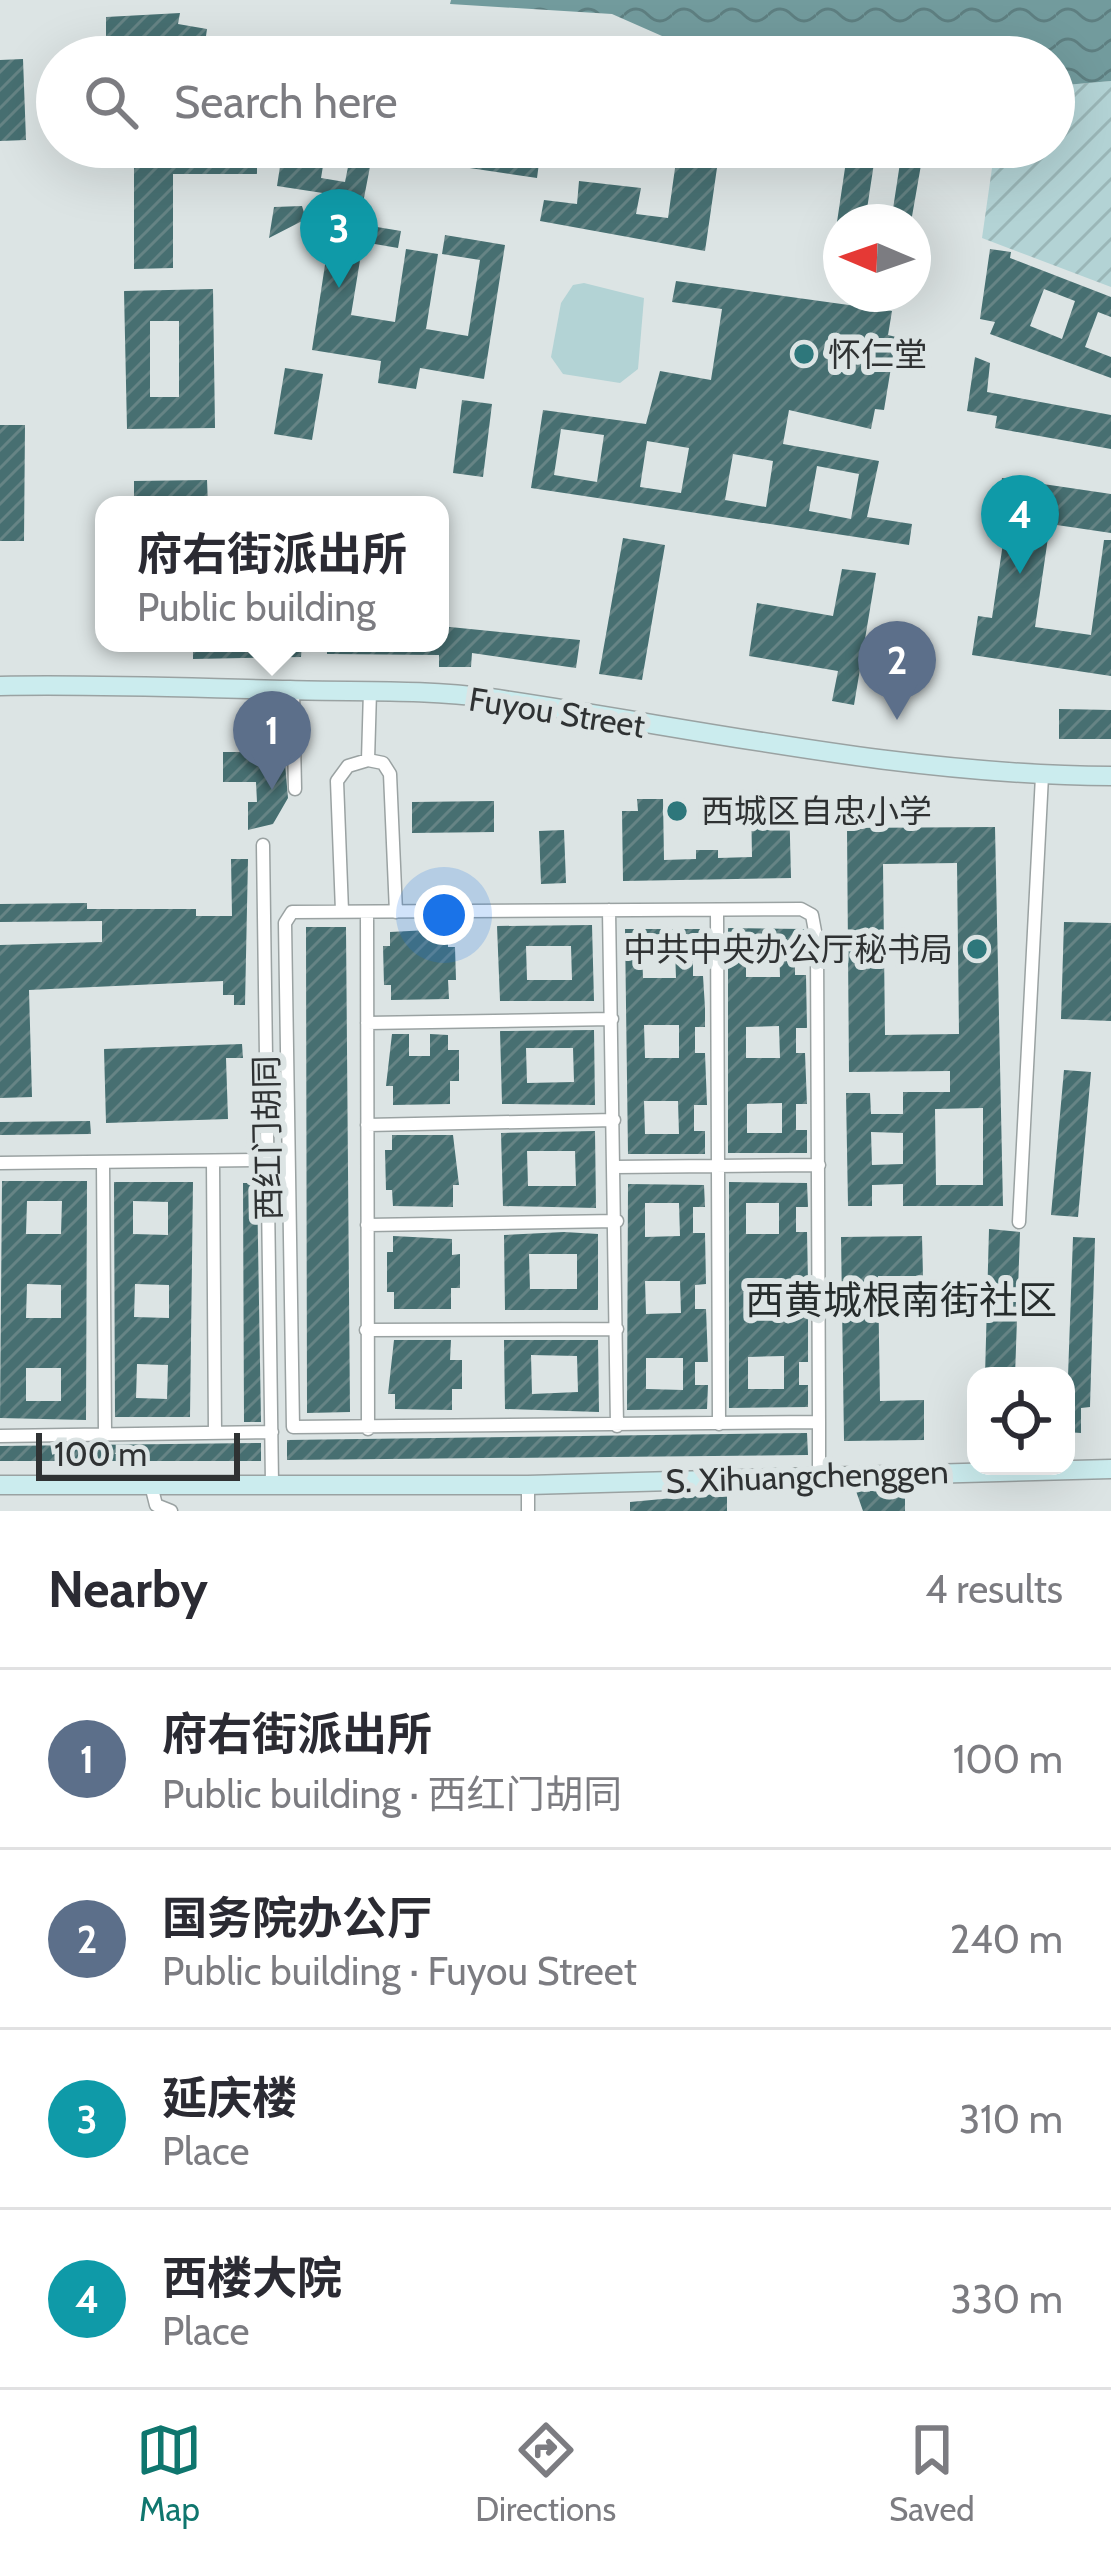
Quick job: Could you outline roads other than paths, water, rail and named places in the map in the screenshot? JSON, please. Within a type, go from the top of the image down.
[{"type":"main road","name":"Fuyou Street","points":[[0,686],[370,691],[487,698],[614,722],[1042,776],[1111,776]]},
{"type":"main road","name":"S. Xihuangchenggen","points":[[0,1486],[528,1485],[1111,1469]]},
{"type":"street","points":[[293,691],[295,789]]},
{"type":"street","points":[[368,760],[370,691]]},
{"type":"street","points":[[342,911],[337,781],[348,766],[368,760],[382,764],[390,774],[396,912]]},
{"type":"street","points":[[1018,1222],[1042,776]]},
{"type":"street","name":"西红门胡同","points":[[263,845],[272,1483]]},
{"type":"street","points":[[819,1422],[293,1427],[285,923],[292,912],[801,909],[812,915],[819,1165],[819,1422],[819,1475]]},
{"type":"street","points":[[609,910],[617,1426]]},
{"type":"street","points":[[717,910],[719,1424]]},
{"type":"street","points":[[367,912],[368,1429]]},
{"type":"street","points":[[367,1023],[612,1019]]},
{"type":"street","points":[[367,1125],[614,1120]]},
{"type":"street","points":[[0,1163],[266,1160]]},
{"type":"street","points":[[213,1162],[215,1433]]},
{"type":"street","points":[[103,1163],[105,1433]]},
{"type":"street","points":[[616,1167],[819,1165]]},
{"type":"street","points":[[368,1225],[616,1221]]},
{"type":"street","points":[[366,1330],[616,1329]]},
{"type":"street","points":[[0,1436],[272,1432]]},
{"type":"street","points":[[151,1485],[156,1505],[171,1511]]},
{"type":"street","points":[[528,1485],[528,1511]]},
{"type":"water","points":[[451,0],[1111,0],[1111,81],[1075,84],[1075,36],[662,36],[612,14],[450,4]]},
{"type":"place","name":"延庆楼","points":[[339,288]]},
{"type":"place","name":"怀仁堂","points":[[804,354]]},
{"type":"place","name":"西楼大院","points":[[1020,574]]},
{"type":"place","name":"国务院办公厅","points":[[897,720]]},
{"type":"place","name":"府右街派出所","points":[[272,790]]},
{"type":"place","name":"西城区自忠小学","points":[[677,811]]},
{"type":"place","name":"中共中央办公厅秘书局","points":[[977,949]]},
{"type":"district","name":"西黄城根南街社区","points":[[901,1300]]}]
